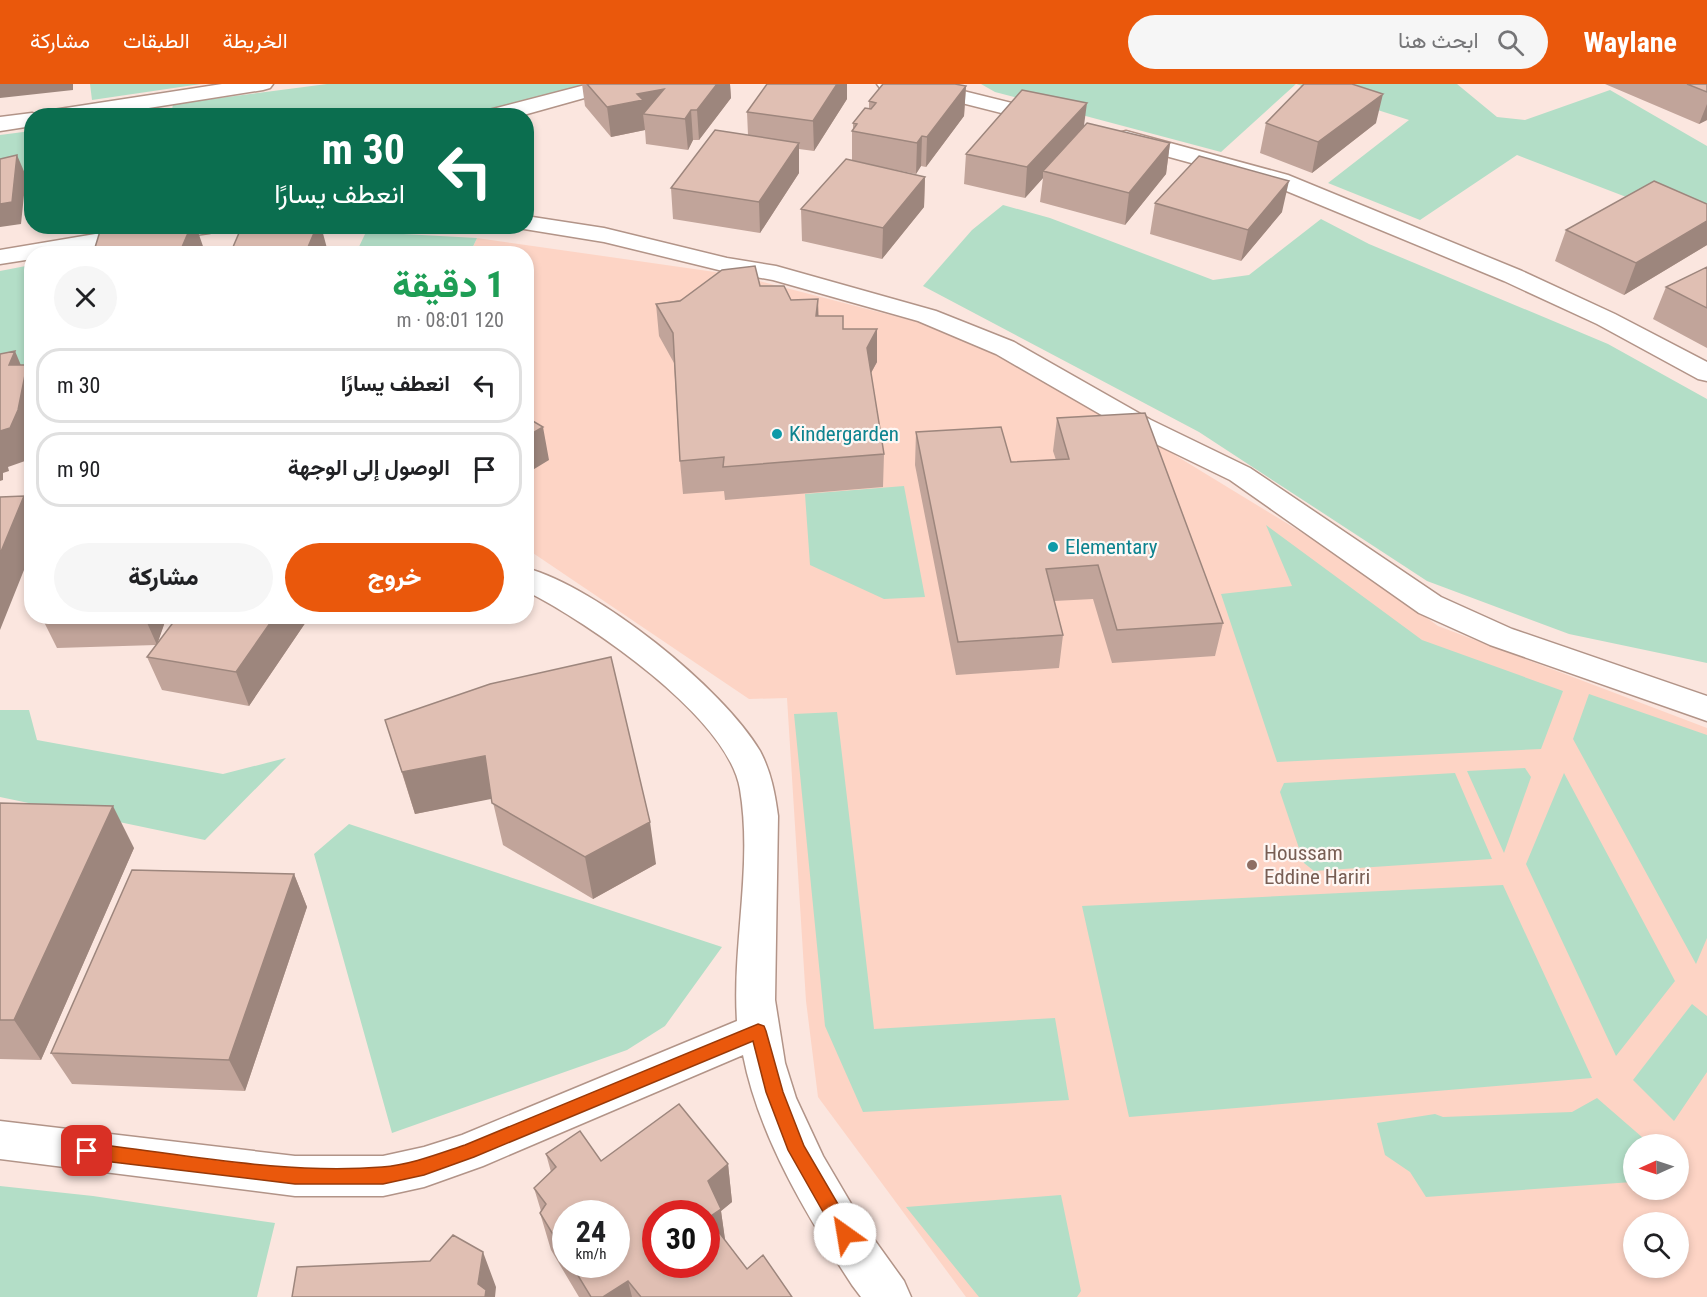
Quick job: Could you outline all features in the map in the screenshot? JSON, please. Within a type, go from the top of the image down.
[{"type":"street","points":[[106,108],[263,84]]},
{"type":"street","points":[[523,108],[613,84]]},
{"type":"street","points":[[887,84],[943,92],[1073,124]]},
{"type":"street","points":[[0,124],[24,120]]},
{"type":"street","points":[[1106,133],[1280,180],[1513,276],[1606,319],[1707,373]]},
{"type":"street","points":[[534,224],[604,235],[727,265],[776,273],[927,316],[986,340],[1005,348],[1141,426],[1239,474],[1430,604],[1501,637],[1707,709]]},
{"type":"street","points":[[66,246],[141,234]]},
{"type":"street","points":[[0,257],[24,253]]},
{"type":"street","points":[[534,583],[596,618],[658,663],[721,722],[751,764],[757,786],[760,832],[755,968],[758,1031],[775,1092],[797,1150],[834,1217],[888,1297]]},
{"type":"street","points":[[0,1140],[295,1176],[383,1176],[424,1167],[468,1152],[758,1031]]},
{"type":"shaded area","name":"Houssam Eddine Hariri","points":[[477,238],[533,246],[474,246]]},
{"type":"shaded area","name":"Houssam Eddine Hariri","points":[[534,246],[736,275],[952,331],[1142,435],[1347,560],[1438,626],[1707,728],[1707,1297],[966,1297],[818,1097],[806,1001],[787,698],[749,699],[534,554]]},
{"type":"green space","points":[[90,84],[201,84],[92,100]]},
{"type":"green space","points":[[327,84],[590,84],[496,108],[172,108],[173,104]]},
{"type":"green space","points":[[981,84],[1296,84],[1221,152],[995,92]]},
{"type":"green space","points":[[1296,84],[1457,84],[1497,117],[1525,120],[1610,90],[1707,146],[1707,228],[1517,155],[1420,220],[1328,183],[1409,120]]},
{"type":"green space","points":[[24,132],[24,173],[0,178],[0,135]]},
{"type":"green space","points":[[1003,205],[1050,218],[1213,280],[1249,275],[1321,219],[1369,244],[1608,344],[1707,399],[1707,663],[1569,634],[1427,581],[1199,432],[923,286],[972,230]]},
{"type":"green space","points":[[365,234],[477,238],[473,246],[359,246]]},
{"type":"green space","points":[[24,266],[24,366],[0,373],[0,271]]},
{"type":"green space","points":[[904,486],[925,597],[884,599],[810,565],[805,494]]},
{"type":"green space","points":[[1266,525],[1422,640],[1563,691],[1541,749],[1277,762],[1221,594],[1292,586]]},
{"type":"green space","points":[[1589,694],[1707,735],[1707,938],[1696,964],[1573,739]]},
{"type":"green space","points":[[0,710],[29,710],[37,740],[223,774],[286,758],[205,840],[0,797]]},
{"type":"green space","points":[[837,712],[874,1029],[1055,1018],[1069,1100],[863,1112],[825,1026],[794,714]]},
{"type":"green space","points":[[1525,768],[1531,777],[1504,853],[1467,771]]},
{"type":"green space","points":[[1455,773],[1492,859],[1314,871],[1304,863],[1280,792],[1284,783]]},
{"type":"green space","points":[[1564,773],[1675,981],[1616,1056],[1526,864]]},
{"type":"green space","points":[[349,824],[722,947],[665,1026],[627,1050],[392,1133],[314,854]]},
{"type":"green space","points":[[1503,885],[1592,1078],[1129,1117],[1082,906]]},
{"type":"green space","points":[[1692,1004],[1707,1016],[1707,1072],[1674,1121],[1633,1080]]},
{"type":"green space","points":[[1597,1098],[1638,1134],[1623,1134],[1623,1183],[1426,1197],[1410,1172],[1385,1155],[1377,1123],[1435,1114],[1443,1117],[1572,1112]]},
{"type":"green space","points":[[0,1186],[93,1196],[275,1223],[257,1297],[0,1297]]},
{"type":"green space","points":[[1061,1195],[1081,1291],[1077,1297],[979,1297],[906,1207]]},
{"type":"building","points":[[587,84],[717,84],[697,110],[691,110],[685,119],[643,114],[664,89],[637,94],[643,100],[607,107]]},
{"type":"building","points":[[767,84],[837,84],[813,121],[747,112]]},
{"type":"building","points":[[883,84],[966,86],[927,137],[922,136],[917,143],[852,131],[857,124],[853,123],[865,108],[871,109],[876,103],[869,101]]},
{"type":"building","points":[[1304,84],[1352,84],[1383,94],[1318,142],[1266,123]]},
{"type":"building","points":[[1687,84],[1707,84],[1707,92]]},
{"type":"building","points":[[1022,90],[1087,103],[1027,167],[966,154]]},
{"type":"building","points":[[1087,123],[1170,143],[1129,193],[1043,171]]},
{"type":"building","points":[[715,130],[799,143],[759,202],[671,188]]},
{"type":"building","points":[[17,155],[12,202],[0,204],[0,159]]},
{"type":"building","points":[[1199,156],[1289,181],[1248,230],[1155,203]]},
{"type":"building","points":[[846,159],[925,177],[883,228],[801,209]]},
{"type":"building","points":[[1654,181],[1707,204],[1707,221],[1636,263],[1566,230]]},
{"type":"building","points":[[99,234],[188,234],[182,246],[95,246]]},
{"type":"building","points":[[239,234],[314,234],[308,246],[233,246]]},
{"type":"building","name":"Kindergarden","points":[[755,266],[760,286],[784,286],[791,300],[818,299],[816,316],[843,316],[843,329],[877,329],[867,348],[884,454],[723,467],[724,457],[680,461],[673,333],[656,304],[680,301],[722,270]]},
{"type":"building","points":[[1707,267],[1707,308],[1666,287]]},
{"type":"building","points":[[15,351],[9,365],[24,365],[24,380],[18,410],[10,428],[0,431],[0,354]]},
{"type":"building","name":"Elementary","points":[[1145,413],[1223,623],[1117,630],[1098,565],[1046,569],[1063,635],[958,642],[916,432],[1001,427],[1011,462],[1069,459],[1057,418]]},
{"type":"building","points":[[534,422],[543,427],[534,432]]},
{"type":"building","points":[[24,496],[0,554],[0,497]]},
{"type":"building","points":[[172,624],[269,624],[236,672],[147,657]]},
{"type":"building","points":[[611,657],[650,822],[585,857],[492,803],[485,756],[402,772],[385,720],[490,684]]},
{"type":"building","points":[[0,803],[113,806],[14,1020],[0,1020]]},
{"type":"building","points":[[132,870],[294,874],[229,1060],[51,1053]]},
{"type":"building","points":[[679,1104],[728,1164],[708,1181],[717,1200],[642,1200],[642,1278],[720,1278],[720,1234],[747,1269],[763,1255],[792,1297],[641,1297],[628,1281],[603,1297],[591,1297],[579,1278],[630,1278],[630,1200],[552,1200],[552,1233],[540,1213],[546,1204],[534,1188],[556,1167],[546,1154],[580,1131],[601,1161]]},
{"type":"building","points":[[453,1235],[483,1252],[478,1284],[486,1290],[485,1297],[292,1297],[297,1267],[430,1261]]},
{"type":"place","name":"Kindergarden","points":[[777,434]]},
{"type":"place","name":"Elementary","points":[[1053,547]]},
{"type":"place","name":"Houssam Eddine Hariri","points":[[1252,865]]},
{"type":"route","points":[[87,1151],[295,1176],[345,1178],[383,1176],[424,1167],[468,1152],[758,1031],[775,1092],[797,1150],[845,1234]]}]
